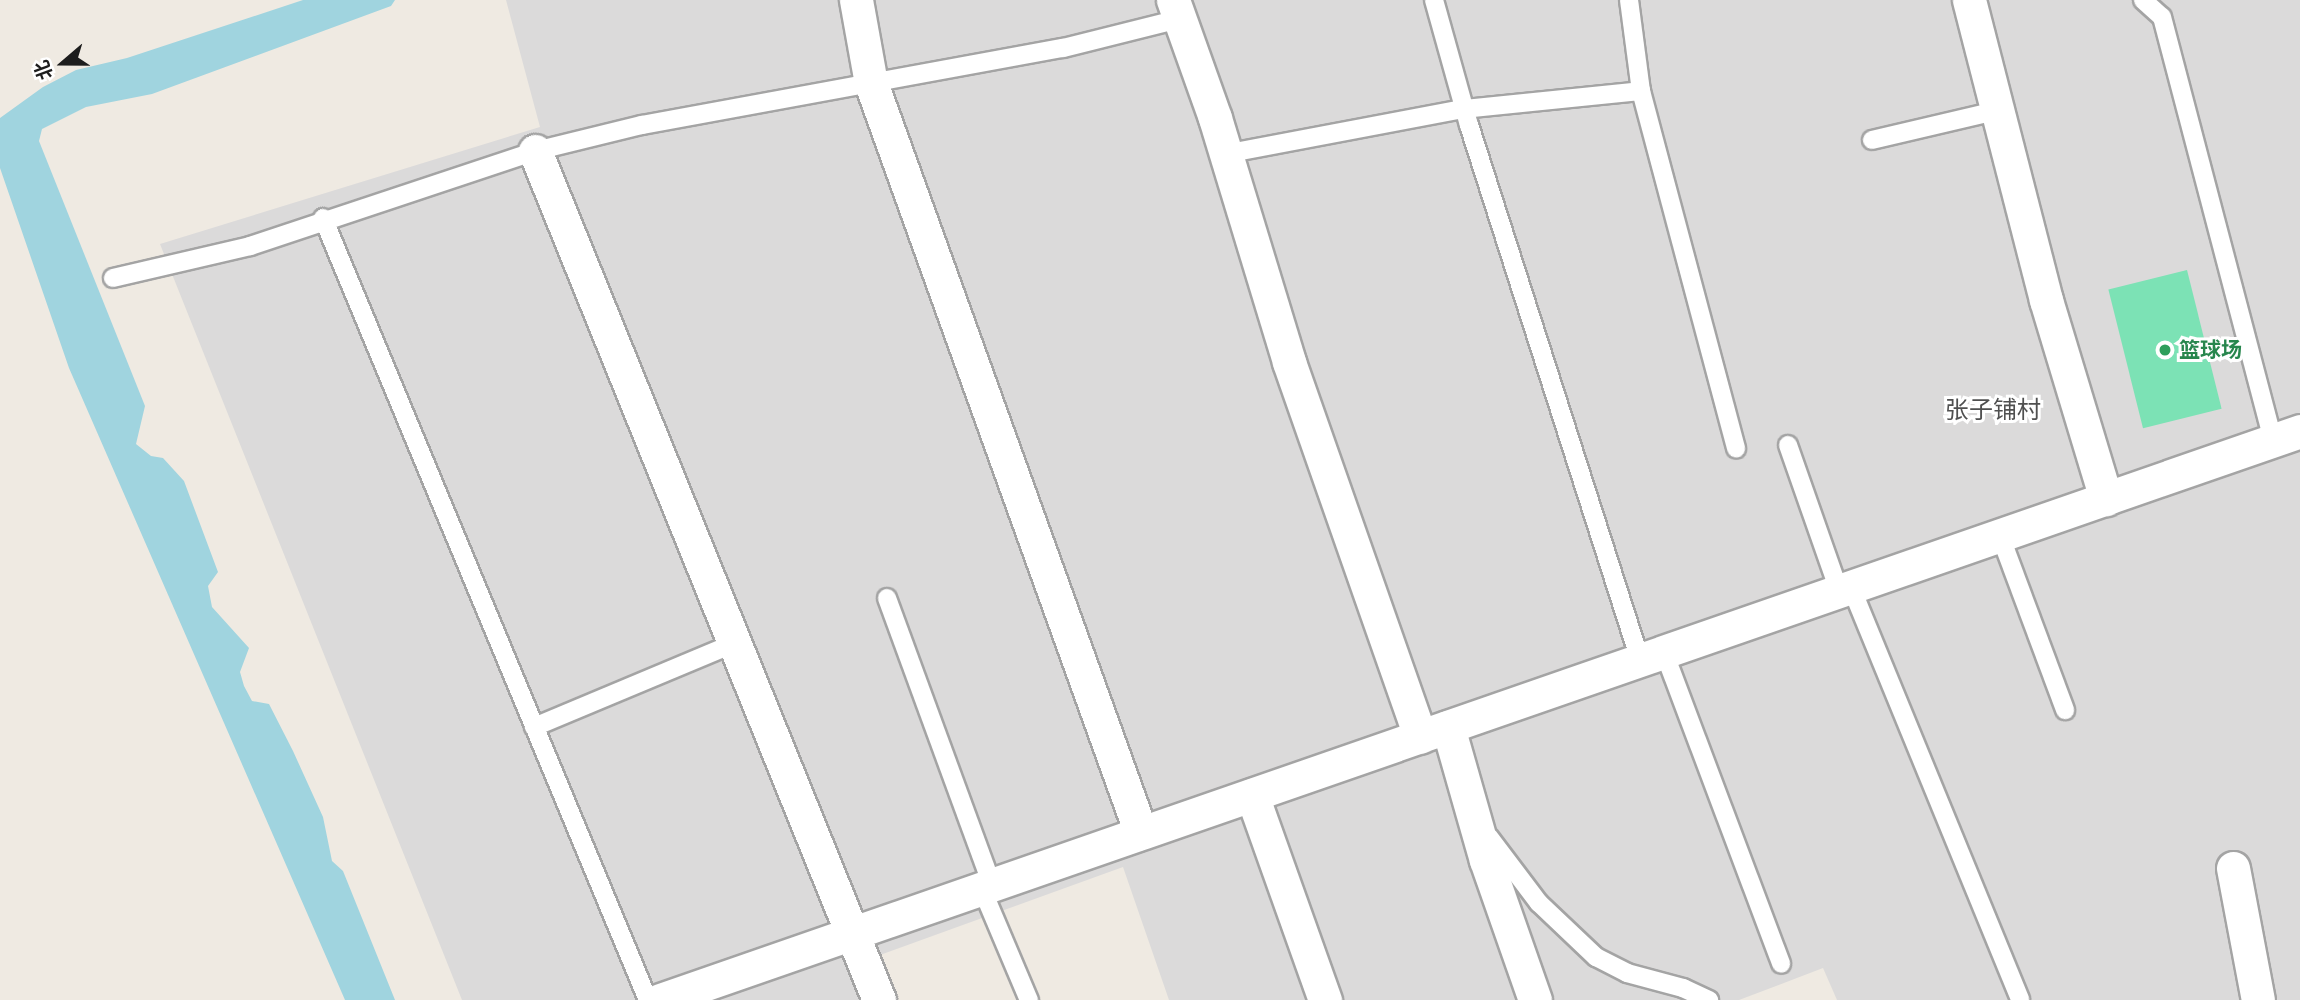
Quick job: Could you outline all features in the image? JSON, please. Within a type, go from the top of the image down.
[{"type":"street","points":[[856,0],[871,83],[1141,833]]},
{"type":"street","points":[[1969,0],[2000,110],[2046,299],[2106,499]]},
{"type":"street","points":[[1176,9],[1225,155],[1289,362],[1434,732],[1473,813],[1535,1000]]},
{"type":"street","points":[[535,151],[737,642],[879,1000]]},
{"type":"street","points":[[660,1000],[2287,436]]},
{"type":"street","points":[[1252,795],[1325,1000]]},
{"type":"street","points":[[2233,868],[2258,1000]]},
{"type":"lane","points":[[1434,0],[1464,110],[1652,656],[1781,964]]},
{"type":"lane","points":[[1629,0],[1641,91],[1736,449]]},
{"type":"lane","points":[[2143,0],[2162,17],[2287,436]]},
{"type":"lane","points":[[113,278],[250,246],[323,218],[535,151],[642,125],[1063,48],[1176,9]]},
{"type":"lane","points":[[1225,155],[1464,110],[1641,91]]},
{"type":"lane","points":[[1872,140],[2000,110]]},
{"type":"lane","points":[[323,218],[648,1000]]},
{"type":"lane","points":[[1788,445],[1845,589],[2020,1000]]},
{"type":"lane","points":[[2000,536],[2065,710]]},
{"type":"lane","points":[[887,598],[1029,1000]]},
{"type":"lane","points":[[534,727],[737,642]]},
{"type":"lane","points":[[1473,813],[1506,862],[1568,936],[1627,973],[1709,1000]]},
{"type":"shaded area","name":"张子铺村","points":[[506,0],[2300,0],[2300,1000],[1837,1000],[1823,968],[1739,1000],[1169,1000],[1123,867],[880,955],[898,1000],[462,1000],[160,244],[540,127]]},
{"type":"green space","name":"篮球场","points":[[2187,270],[2222,409],[2143,428],[2108,290]]},
{"type":"water","points":[[303,0],[395,0],[391,6],[152,94],[86,107],[42,129],[39,141],[145,406],[136,444],[151,456],[163,458],[184,481],[218,572],[208,586],[212,607],[249,648],[240,672],[244,686],[252,701],[269,704],[293,751],[323,817],[332,861],[343,871],[395,1000],[345,1000],[69,368],[0,168],[0,118],[43,87],[76,70],[127,58]]},
{"type":"place","name":"篮球场","points":[[2165,350]]},
{"type":"district","name":"张子铺村","points":[[1993,410]]}]
